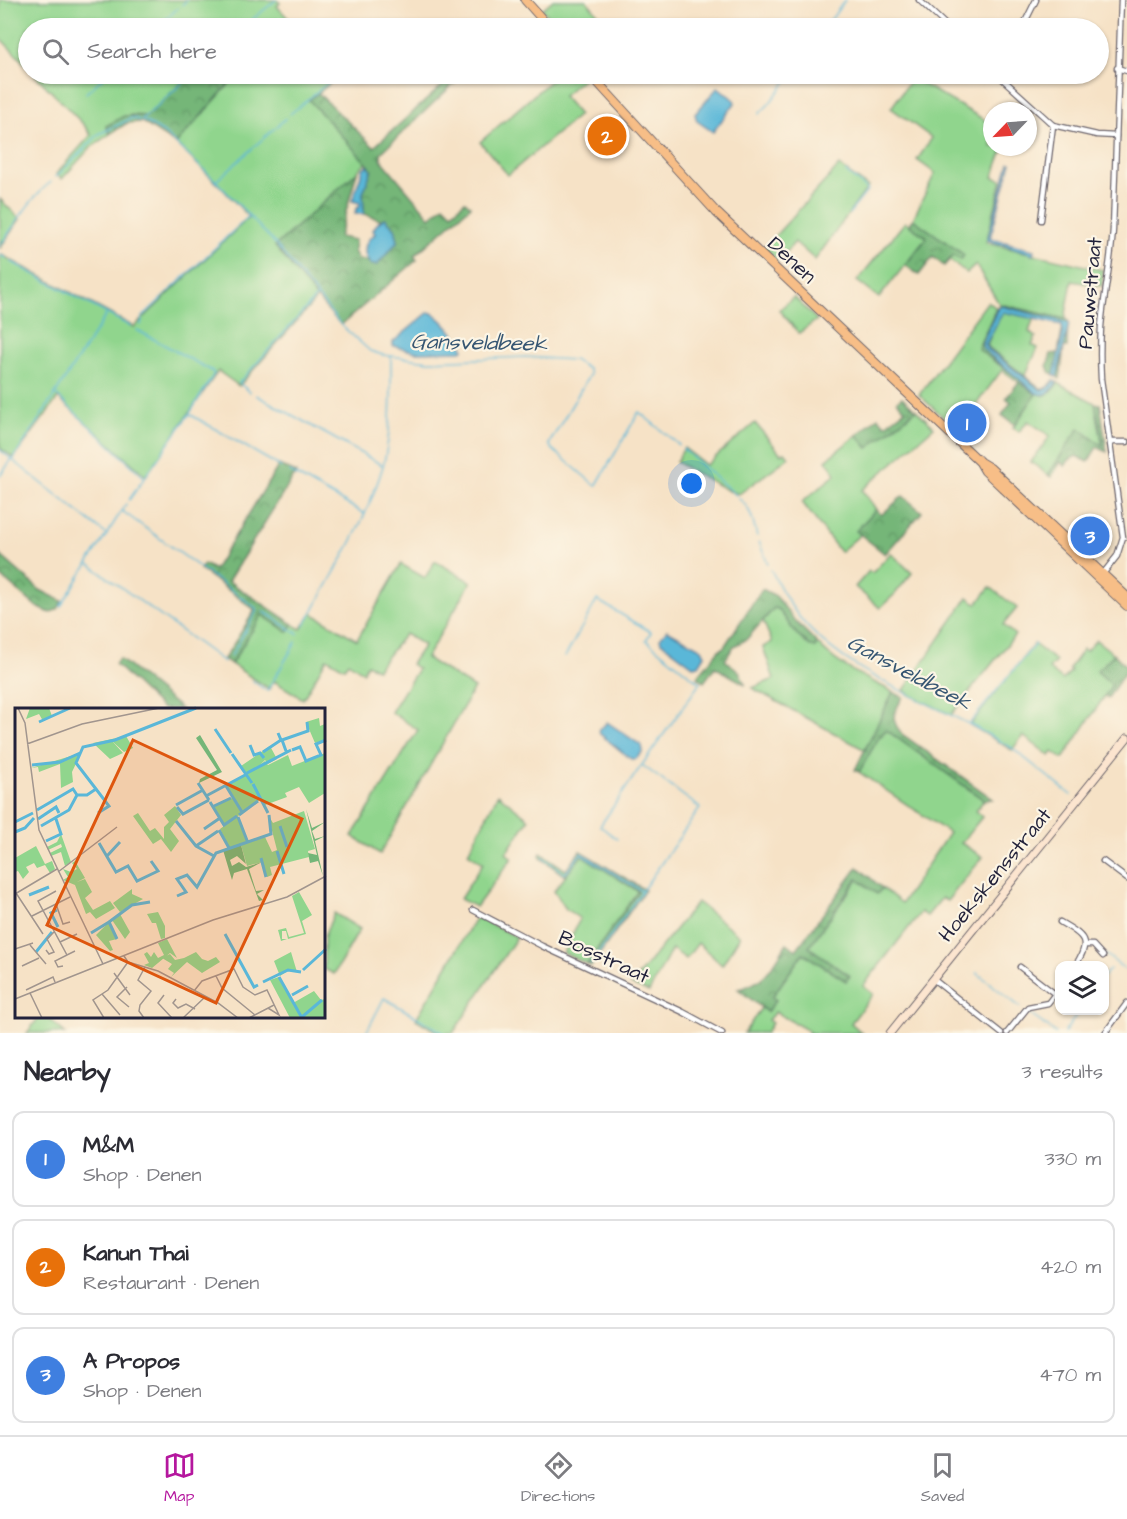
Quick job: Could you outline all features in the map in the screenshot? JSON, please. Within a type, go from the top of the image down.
[{"type":"main road","points":[[525,0],[541,18]]},
{"type":"main road","name":"Denen","points":[[599,84],[716,212],[980,462],[985,471],[1100,576]]},
{"type":"main road","points":[[1100,576],[1127,597]]},
{"type":"main road","points":[[1100,576],[1127,606]]},
{"type":"street","points":[[919,0],[938,18]]},
{"type":"street","points":[[1027,18],[1036,0]]},
{"type":"street","name":"Pauwstraat","points":[[1100,576],[1117,556],[1125,537],[1101,380],[1103,307],[1111,259],[1121,0]]},
{"type":"street","points":[[1120,9],[1127,9]]},
{"type":"street","points":[[1118,68],[1127,71]]},
{"type":"street","points":[[1008,84],[1053,125],[1097,135],[1116,135]]},
{"type":"street","points":[[1041,220],[1053,125]]},
{"type":"street","points":[[1110,442],[1127,442]]},
{"type":"street","name":"Hoekskensstraat","points":[[890,1033],[1127,738]]},
{"type":"street","points":[[1103,861],[1127,879]]},
{"type":"street","name":"Bosstraat","points":[[473,910],[722,1033]]},
{"type":"street","points":[[1060,922],[1082,938],[1086,945],[1078,961]]},
{"type":"street","points":[[1086,945],[1093,945],[1103,956]]},
{"type":"street","points":[[1007,1033],[1028,1007],[1048,1003],[1055,994],[1020,967]]},
{"type":"street","points":[[933,979],[1001,1033]]},
{"type":"street","points":[[1105,1033],[1127,1003]]},
{"type":"green space","points":[[0,0],[277,0],[280,3],[277,6],[288,18],[18,18],[18,57],[0,38]]},
{"type":"green space","points":[[553,0],[586,0],[599,15],[597,18],[550,18],[542,9]]},
{"type":"green space","points":[[44,84],[181,84],[147,116],[131,115],[106,126],[110,134],[91,147],[62,179],[56,174],[91,135]]},
{"type":"green space","points":[[181,84],[229,84],[176,144],[142,122],[127,123],[110,134],[106,126],[124,116],[147,116]]},
{"type":"green space","points":[[229,84],[329,84],[310,100],[366,162],[275,246],[317,298],[239,386],[218,371],[146,476],[58,398],[14,458],[0,448],[0,254],[134,327],[249,217],[176,144]]},
{"type":"green space","points":[[444,84],[453,84],[381,153],[381,159],[430,217],[444,205],[452,213],[465,201],[471,206],[414,256],[417,260],[341,325],[275,246],[357,172],[339,237],[355,240],[354,251],[358,260],[366,260],[372,265],[377,264],[398,241],[385,218],[380,220],[364,214],[363,193],[371,171],[369,166],[309,100],[318,93],[374,147]]},
{"type":"green space","points":[[547,84],[577,84],[563,96],[579,115],[508,175],[480,142]]},
{"type":"green space","points":[[908,84],[922,84],[983,119],[983,156],[1001,156],[993,177],[1002,180],[986,243],[1103,270],[1102,286],[1072,281],[1065,319],[999,304],[976,265],[967,273],[949,260],[953,256],[963,254],[913,219],[935,173],[917,160],[932,138],[891,108]]},
{"type":"green space","points":[[839,166],[868,187],[815,260],[795,242],[778,261],[764,248]]},
{"type":"green space","points":[[0,199],[20,219],[0,248]]},
{"type":"green space","points":[[913,219],[964,255],[961,260],[953,256],[944,266],[933,257],[919,275],[905,265],[927,238],[909,225]]},
{"type":"green space","points":[[905,222],[927,237],[879,298],[857,281]]},
{"type":"green space","points":[[794,297],[817,320],[799,333],[779,310]]},
{"type":"green space","points":[[988,301],[996,308],[980,344],[984,354],[1042,395],[1052,391],[1058,383],[1095,403],[1103,447],[1079,429],[1048,475],[1031,462],[1050,436],[1028,421],[1019,432],[1013,427],[1036,394],[1002,370],[957,430],[919,395]]},
{"type":"green space","points":[[999,304],[1068,321],[1067,347],[1064,347],[1060,379],[1050,372],[1047,366],[1051,354],[1058,353],[1063,326],[1061,324],[1005,310],[1001,311],[987,344],[989,349],[1042,389],[1047,388],[1053,381],[1058,383],[1046,395],[1042,395],[979,350]]},
{"type":"green space","points":[[1001,311],[1034,317],[1029,332],[1036,337],[1032,345],[1038,348],[1025,376],[988,347],[987,344]]},
{"type":"green space","points":[[1019,382],[1036,394],[1015,425],[1002,415],[1011,402],[1006,398]]},
{"type":"green space","points":[[902,397],[916,410],[868,448],[857,435],[878,417],[885,425],[905,410],[897,401]]},
{"type":"green space","points":[[1095,403],[1100,404],[1107,452],[1097,447],[1088,462],[1076,456],[1065,466],[1061,462],[1051,477],[1048,475],[1079,428],[1103,446]]},
{"type":"green space","points":[[916,410],[934,427],[862,490],[876,509],[857,531],[861,534],[840,552],[802,502],[836,474],[826,460],[857,435],[868,448]]},
{"type":"green space","points":[[755,423],[781,454],[785,452],[789,457],[739,494],[729,491],[676,462],[684,448],[706,465]]},
{"type":"green space","points":[[279,465],[296,473],[228,581],[293,624],[288,632],[262,615],[231,664],[224,659],[255,610],[200,569],[204,564],[214,570]]},
{"type":"green space","points":[[903,496],[922,512],[885,554],[856,531],[876,509],[881,515]]},
{"type":"green space","points":[[891,553],[912,573],[880,608],[855,587],[869,571],[872,573]]},
{"type":"green space","points":[[0,555],[40,590],[62,601],[58,609],[50,613],[37,607],[0,576]]},
{"type":"green space","points":[[435,561],[471,582],[426,658],[474,688],[380,854],[352,836],[418,730],[391,712],[418,669],[411,664],[424,645],[405,634],[377,669],[367,664],[363,672],[348,662],[344,668],[327,658],[303,699],[274,681],[269,689],[231,664],[262,614],[288,632],[293,624],[301,629],[312,613],[357,640],[401,564],[425,578]]},
{"type":"green space","points":[[990,587],[1017,608],[1003,625],[1015,635],[951,715],[910,695],[904,690],[968,597],[977,604]]},
{"type":"green space","points":[[762,589],[776,596],[794,620],[817,643],[815,648],[803,641],[778,609],[774,608],[746,640],[734,646],[725,660],[739,671],[745,684],[715,667],[704,682],[697,677],[724,647]]},
{"type":"green space","points":[[774,608],[778,608],[816,646],[817,643],[843,665],[893,692],[865,750],[752,688],[774,679],[763,647],[772,642],[763,621]]},
{"type":"green space","points":[[1096,640],[1114,654],[1097,671],[1112,685],[1063,759],[1053,752],[1050,756],[1023,736],[1012,750],[970,725],[1034,644],[1056,661],[1049,669],[1063,680],[1071,671],[1069,669],[1083,649],[1086,651]]},
{"type":"green space","points":[[1114,654],[1127,669],[1108,698],[1104,697],[1112,685],[1097,671]]},
{"type":"green space","points":[[119,658],[180,708],[161,708],[115,664]]},
{"type":"green space","points":[[893,692],[903,697],[894,716],[895,724],[902,734],[993,799],[984,800],[886,730],[878,739],[859,772],[855,770]]},
{"type":"green space","points":[[886,730],[984,800],[976,811],[982,817],[961,843],[983,857],[947,901],[942,898],[927,916],[921,912],[863,986],[873,994],[851,1023],[862,1033],[808,1033],[809,1031],[775,1012],[768,1020],[772,1023],[766,1033],[744,1033],[761,1008],[767,1012],[776,1000],[772,997],[803,953],[846,981],[849,975],[808,948],[858,879],[877,894],[882,888],[902,903],[949,833],[859,772],[878,739]]},
{"type":"green space","points":[[498,794],[529,819],[506,853],[512,858],[476,907],[460,899],[483,863],[468,853]]},
{"type":"green space","points":[[580,851],[645,890],[591,966],[587,964],[638,891],[582,855],[565,876],[540,855],[541,853],[566,870]]},
{"type":"green space","points":[[582,855],[638,891],[587,964],[563,953],[580,919],[566,909],[554,891]]},
{"type":"green space","points":[[858,867],[882,888],[877,894],[857,879],[809,947],[850,976],[846,981],[803,953],[772,997],[776,1000],[767,1012],[738,989],[762,978],[773,966],[787,943],[796,950]]},
{"type":"green space","points":[[697,902],[740,936],[722,965],[698,943],[686,959],[672,949],[649,992],[631,985]]},
{"type":"green space","points":[[334,913],[360,929],[334,974],[326,970],[326,932]]},
{"type":"green space","points":[[476,917],[517,937],[453,1033],[439,1033],[416,1019]]},
{"type":"green space","points":[[38,1018],[47,1018],[65,1033],[27,1033]]},
{"type":"water","points":[[718,87],[735,103],[713,132],[697,121],[695,114]]},
{"type":"water","points":[[1009,163],[1011,163],[990,238],[1034,250],[1033,254],[987,240]]},
{"type":"water","points":[[366,166],[369,166],[371,171],[363,193],[364,214],[355,214],[360,203],[352,201]]},
{"type":"water","points":[[385,218],[395,228],[398,241],[377,265],[371,265],[365,253],[366,244],[375,234],[373,230],[375,226]]},
{"type":"water","points":[[1001,306],[1069,323],[1057,377],[1054,375],[1063,332],[1062,325],[1003,312],[986,344],[988,349],[1041,390],[1047,389],[1054,380],[1057,382],[1048,393],[1043,395],[1036,393],[983,349],[982,343]]},
{"type":"water","points":[[429,312],[443,322],[464,349],[461,351],[416,352],[393,346],[393,342]]},
{"type":"water","points":[[667,630],[702,649],[705,655],[699,665],[693,666],[661,642],[660,638]]},
{"type":"water","points":[[607,722],[642,746],[643,751],[636,759],[631,759],[600,734],[599,731]]},
{"type":"waterway","points":[[182,5],[187,0]]},
{"type":"waterway","points":[[254,18],[276,0]]},
{"type":"waterway","points":[[832,18],[845,0]]},
{"type":"waterway","points":[[167,18],[178,8]]},
{"type":"waterway","points":[[86,93],[96,84]]},
{"type":"waterway","points":[[142,120],[181,84]]},
{"type":"waterway","points":[[290,114],[327,84]]},
{"type":"waterway","points":[[759,114],[784,84]]},
{"type":"waterway","name":"Gansveldbeek","points":[[56,177],[99,134],[132,118],[146,122],[164,133],[216,181],[272,240],[341,325],[370,351],[429,361],[525,357],[574,360],[588,369],[590,374],[549,444],[596,486],[639,412],[679,445]]},
{"type":"waterway","points":[[216,181],[286,118]]},
{"type":"waterway","points":[[846,172],[868,190],[849,214]]},
{"type":"waterway","name":"Gansveldbeek","points":[[0,246],[29,204],[51,182]]},
{"type":"waterway","points":[[141,325],[142,317],[249,216]]},
{"type":"waterway","points":[[0,255],[6,258]]},
{"type":"waterway","points":[[10,261],[130,326]]},
{"type":"waterway","points":[[250,392],[239,383],[317,296]]},
{"type":"waterway","points":[[13,460],[106,315]]},
{"type":"waterway","points":[[129,500],[190,413],[214,374],[137,330]]},
{"type":"waterway","points":[[304,626],[368,508],[383,466],[389,426],[391,356]]},
{"type":"waterway","points":[[55,394],[143,476]]},
{"type":"waterway","points":[[256,395],[382,465]]},
{"type":"waterway","points":[[191,415],[281,467]]},
{"type":"waterway","name":"Gansveldbeek","points":[[683,449],[736,495]]},
{"type":"waterway","points":[[0,450],[107,535]]},
{"type":"waterway","points":[[0,476],[12,459]]},
{"type":"waterway","points":[[290,472],[365,514]]},
{"type":"waterway","name":"Gansveldbeek","points":[[739,499],[749,511],[757,536]]},
{"type":"waterway","points":[[61,606],[126,504]]},
{"type":"waterway","points":[[122,511],[256,608],[256,612],[231,656]]},
{"type":"waterway","name":"Gansveldbeek","points":[[759,542],[768,564]]},
{"type":"waterway","points":[[89,564],[224,662]]},
{"type":"waterway","name":"Gansveldbeek","points":[[771,570],[797,614],[810,630],[835,651],[871,675],[969,724],[1035,644]]},
{"type":"waterway","points":[[565,657],[597,600],[651,632],[646,640],[700,683],[642,765],[700,808],[591,964]]},
{"type":"waterway","points":[[263,611],[298,634]]},
{"type":"waterway","points":[[253,681],[267,691],[296,642]]},
{"type":"waterway","points":[[969,724],[1012,748],[1071,795]]},
{"type":"waterway","points":[[617,839],[600,826],[641,766]]},
{"type":"waterway","points":[[543,857],[565,874],[581,853],[642,891]]},
{"type":"waterway","points":[[1105,954],[1127,971]]},
{"type":"waterway","points":[[977,973],[1020,1007]]},
{"type":"waterway","points":[[366,1033],[384,998],[444,1033]]},
{"type":"waterway","points":[[1028,1013],[1056,1033]]},
{"type":"waterway","points":[[1064,1033],[1077,1015]]},
{"type":"place","name":"Kanun Thai","points":[[607,136]]},
{"type":"place","name":"M&M","points":[[967,423]]},
{"type":"place","name":"A Propos","points":[[1090,536]]}]
